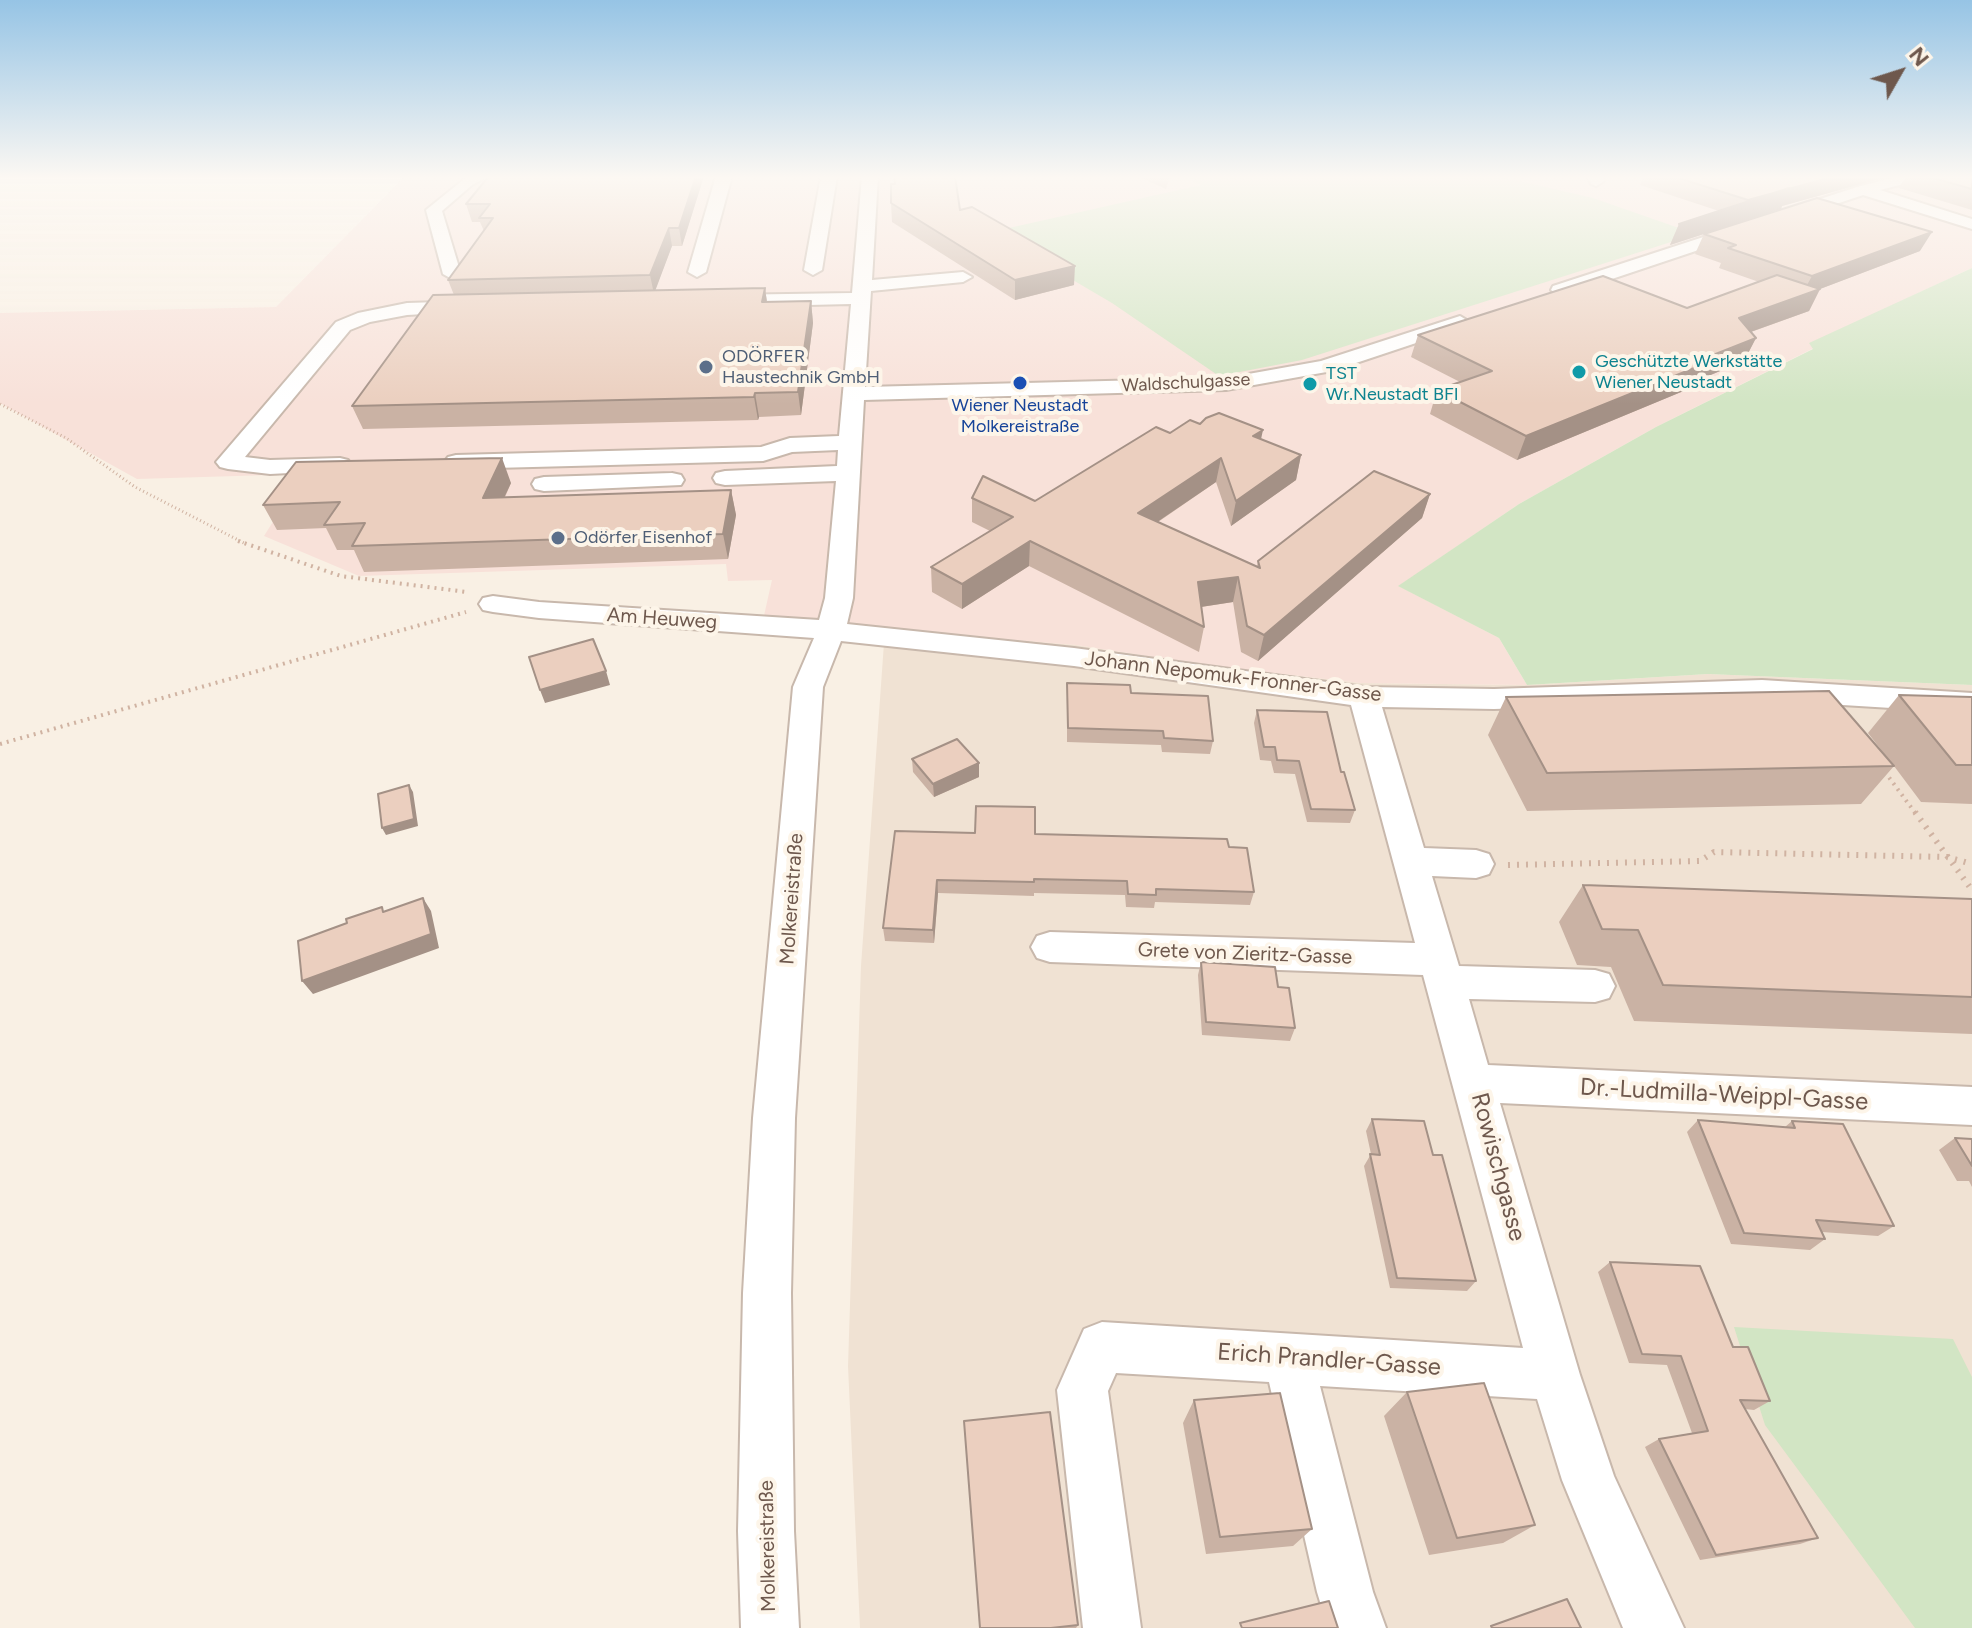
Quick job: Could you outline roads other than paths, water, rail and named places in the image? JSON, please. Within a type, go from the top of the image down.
[{"type":"street","points":[[446,252],[452,274]]},
{"type":"street","points":[[697,272],[703,252]]},
{"type":"street","points":[[813,270],[816,252]]},
{"type":"street","name":"Molkereistraße","points":[[770,1628],[766,1531],[767,1309],[774,1118],[808,687],[831,630],[839,598],[864,252]]},
{"type":"street","points":[[1547,294],[1675,252]]},
{"type":"street","points":[[702,302],[861,292],[963,277]]},
{"type":"street","points":[[365,465],[270,467],[228,462],[343,326],[365,317],[407,309],[485,307]]},
{"type":"street","name":"Waldschulgasse","points":[[854,394],[1226,384],[1325,367],[1473,318]]},
{"type":"street","points":[[429,463],[763,454],[790,445],[850,443]]},
{"type":"street","points":[[544,484],[848,473]]},
{"type":"street","name":"Am Heuweg","points":[[493,604],[539,610],[831,630]]},
{"type":"street","name":"Johann Nepomuk-Fronner-Gasse","points":[[831,630],[879,638],[1074,657],[1364,697],[1494,699],[1762,690],[1972,703]]},
{"type":"street","name":"Rowischgasse","points":[[1364,697],[1555,1375],[1589,1480],[1641,1603],[1655,1628]]},
{"type":"street","points":[[1409,861],[1476,864]]},
{"type":"street","name":"Grete von Zieritz-Gasse","points":[[1050,947],[1443,971],[1595,986]]},
{"type":"street","name":"Dr.-Ludmilla-Weippl-Gasse","points":[[1475,1083],[1972,1106]]},
{"type":"street","name":"Erich Prandler-Gasse","points":[[1112,1628],[1082,1390],[1102,1347],[1555,1375]]},
{"type":"street","points":[[1288,1357],[1345,1592],[1357,1628]]},
{"type":"place","name":"ODÖRFER Haustechnik GmbH","points":[[706,367]]},
{"type":"place","name":"Geschützte Werkstätte Wiener Neustadt","points":[[1579,372]]},
{"type":"place","name":"Wiener Neustadt Molkereistraße","points":[[1020,383]]},
{"type":"place","name":"TST Wr.Neustadt BFI","points":[[1310,384]]},
{"type":"place","name":"Odörfer Eisenhof","points":[[558,538]]}]
